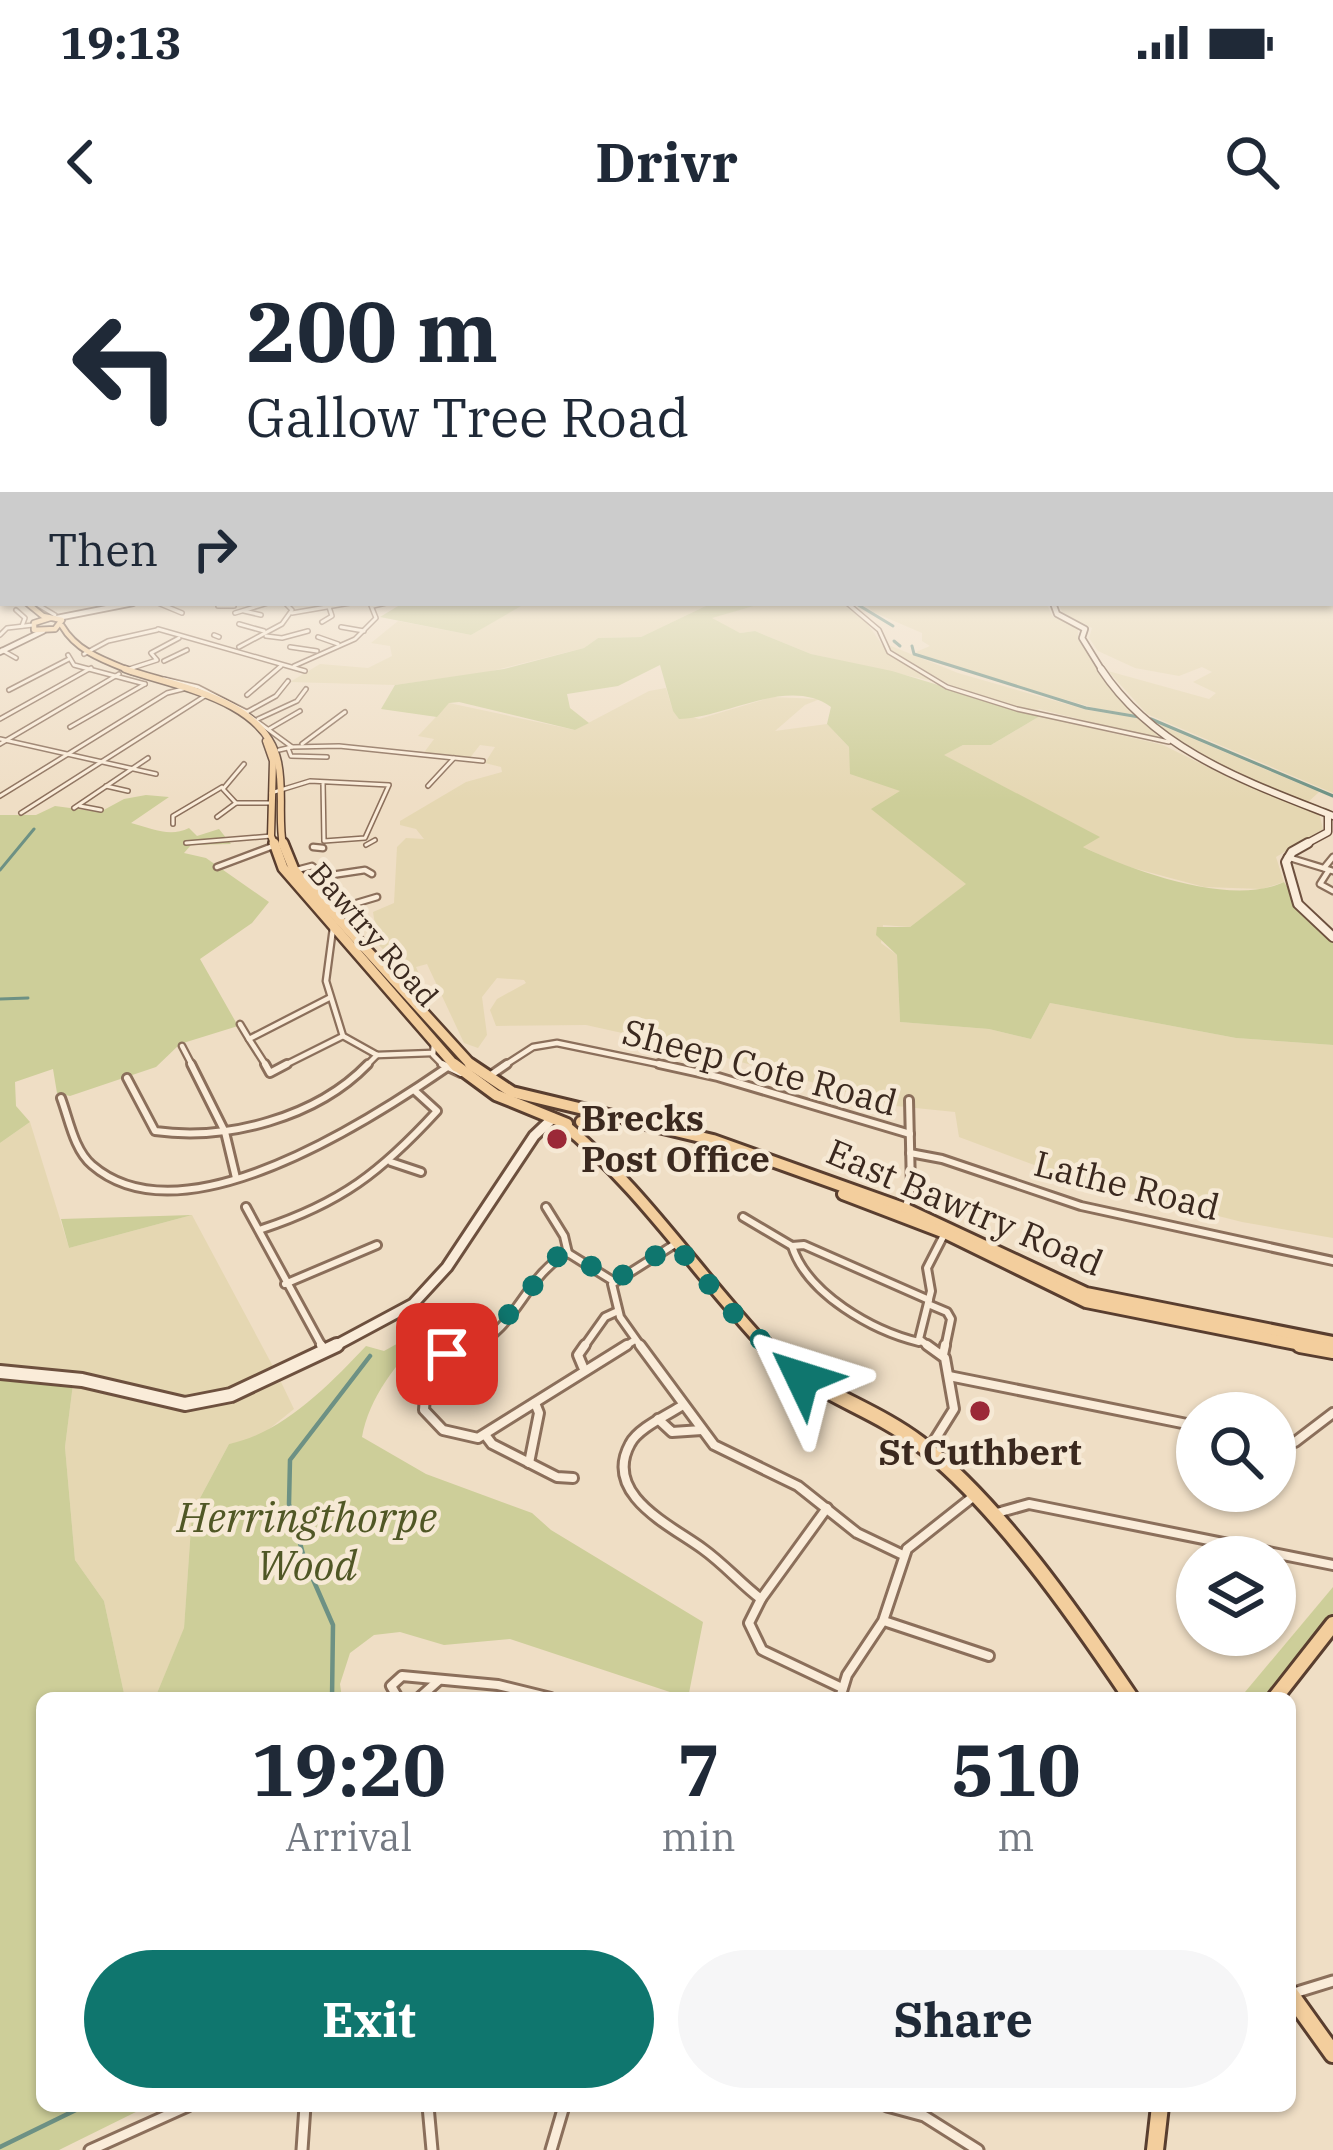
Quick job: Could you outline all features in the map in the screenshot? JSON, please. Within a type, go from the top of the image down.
[{"type":"main road","points":[[32,628],[33,621]]},
{"type":"main road","points":[[1,651],[32,628],[53,621]]},
{"type":"main road","points":[[46,631],[56,621]]},
{"type":"main road","points":[[58,621],[84,658]]},
{"type":"main road","points":[[1071,621],[1085,628],[1082,638],[1087,647],[1168,742],[1254,786],[1330,815],[1325,835],[1287,857],[1298,904],[1333,937]]},
{"type":"main road","name":"Bawtry Road","points":[[32,628],[46,631],[84,658],[123,672],[164,679],[245,713],[290,748],[271,793],[272,841],[333,927],[461,1072],[496,1094],[554,1118],[580,1118]]},
{"type":"main road","name":"Bawtry Road","points":[[84,658],[207,698],[266,740],[276,783],[279,839],[290,872],[330,911],[436,1044],[512,1092],[552,1102],[580,1118]]},
{"type":"main road","points":[[552,1102],[554,1118],[592,1146],[782,1363],[821,1391],[929,1449],[992,1516],[1088,1634],[1127,1692]]},
{"type":"main road","points":[[0,1372],[82,1380],[185,1404],[254,1386],[412,1304],[447,1268],[535,1136],[554,1118]]},
{"type":"main road","points":[[580,1118],[592,1146]]},
{"type":"main road","name":"East Bawtry Road","points":[[580,1118],[711,1146],[904,1212],[947,1230],[1040,1283],[1107,1308],[1333,1346]]},
{"type":"main road","points":[[1280,1692],[1333,1624]]},
{"type":"main road","points":[[1296,2002],[1333,2054]]},
{"type":"main road","points":[[1155,2150],[1159,2112]]},
{"type":"street","points":[[22,626],[24,621]]},
{"type":"street","points":[[236,648],[282,621]]},
{"type":"street","points":[[291,667],[367,632],[375,621]]},
{"type":"street","points":[[868,621],[879,630],[889,652],[947,687],[1017,710],[1168,742]]},
{"type":"street","points":[[247,627],[255,623]]},
{"type":"street","points":[[239,624],[320,652]]},
{"type":"street","points":[[0,635],[22,626],[32,628]]},
{"type":"street","points":[[341,627],[367,632]]},
{"type":"street","points":[[0,719],[84,658],[159,629],[305,671]]},
{"type":"street","points":[[280,639],[306,630]]},
{"type":"street","points":[[204,642],[216,636]]},
{"type":"street","points":[[320,636],[341,645]]},
{"type":"street","points":[[178,664],[161,661],[152,652],[182,637]]},
{"type":"street","points":[[70,727],[161,661],[187,650]]},
{"type":"street","points":[[1,651],[14,652],[16,658]]},
{"type":"street","name":"Bawtry Road","points":[[9,690],[68,657],[123,672]]},
{"type":"street","points":[[255,663],[266,659]]},
{"type":"street","points":[[247,694],[284,665]]},
{"type":"street","points":[[2,741],[123,672]]},
{"type":"street","name":"Bawtry Road","points":[[164,679],[198,687],[258,719],[290,748]]},
{"type":"street","points":[[245,713],[276,696],[288,681]]},
{"type":"street","points":[[0,796],[177,688]]},
{"type":"street","points":[[258,719],[297,701],[306,689]]},
{"type":"street","points":[[21,813],[207,698]]},
{"type":"street","points":[[269,729],[300,710]]},
{"type":"street","points":[[290,748],[345,712]]},
{"type":"street","points":[[2,741],[156,773]]},
{"type":"street","points":[[290,748],[339,746],[483,761]]},
{"type":"street","points":[[290,748],[292,756],[327,757]]},
{"type":"street","points":[[101,810],[75,807],[148,758]]},
{"type":"street","points":[[428,786],[454,758]]},
{"type":"street","points":[[173,824],[173,816],[222,788],[244,764]]},
{"type":"street","points":[[323,782],[320,846],[368,842],[390,786],[397,780]]},
{"type":"street","points":[[276,783],[390,786]]},
{"type":"street","points":[[106,786],[128,791]]},
{"type":"street","points":[[222,788],[236,803]]},
{"type":"street","points":[[218,817],[236,803],[271,803]]},
{"type":"street","points":[[186,843],[272,841]]},
{"type":"street","points":[[217,867],[272,841]]},
{"type":"street","points":[[1287,857],[1329,870]]},
{"type":"street","points":[[1323,896],[1331,890],[1320,883],[1333,857]]},
{"type":"street","points":[[290,872],[312,866],[329,877],[369,869]]},
{"type":"street","points":[[330,911],[366,896],[376,898]]},
{"type":"street","points":[[333,927],[329,998],[343,1036],[377,1055]]},
{"type":"street","points":[[329,951],[339,944],[352,947]]},
{"type":"street","points":[[249,1039],[329,998]]},
{"type":"street","points":[[240,1024],[266,1075],[343,1036]]},
{"type":"street","points":[[486,1078],[528,1049],[524,1038]]},
{"type":"street","name":"Sheep Cote Road","points":[[528,1049],[557,1043],[718,1077],[910,1134]]},
{"type":"street","points":[[127,1078],[155,1131],[176,1137],[225,1132],[317,1099],[377,1055],[436,1044],[446,1068]]},
{"type":"street","points":[[182,1046],[225,1132],[236,1178]]},
{"type":"street","points":[[62,1099],[87,1161],[107,1177],[139,1187],[182,1187],[236,1178],[321,1146],[364,1124],[446,1068],[461,1072]]},
{"type":"street","points":[[262,1229],[320,1211],[352,1195],[391,1162],[437,1111],[413,1090]]},
{"type":"street","points":[[904,1212],[911,1188],[909,1100]]},
{"type":"street","name":"Lathe Road","points":[[910,1154],[942,1159],[1081,1206],[1333,1261]]},
{"type":"street","points":[[391,1162],[421,1172]]},
{"type":"street","points":[[246,1207],[325,1351]]},
{"type":"street","points":[[546,1212],[564,1236],[568,1253],[613,1281],[619,1311],[636,1340],[719,1449],[798,1486],[857,1533],[903,1555]]},
{"type":"street","points":[[743,1217],[792,1246],[803,1245],[947,1312],[951,1319],[943,1355],[954,1409],[929,1449]]},
{"type":"street","points":[[920,1342],[928,1302],[927,1268],[947,1230]]},
{"type":"street","points":[[285,1284],[376,1244]]},
{"type":"street","points":[[613,1281],[675,1244]]},
{"type":"street","points":[[792,1246],[791,1254],[801,1266],[855,1314],[943,1355]]},
{"type":"street","points":[[568,1253],[555,1258],[516,1311],[488,1339],[447,1354],[425,1396],[427,1417],[463,1437],[486,1436],[584,1368],[636,1340]]},
{"type":"street","points":[[412,1304],[447,1354]]},
{"type":"street","points":[[584,1368],[578,1355],[605,1317],[619,1311]]},
{"type":"street","points":[[950,1376],[1176,1422]]},
{"type":"street","points":[[529,1463],[539,1414],[535,1402]]},
{"type":"street","points":[[683,1405],[636,1434],[626,1450],[623,1468],[630,1491],[652,1518],[699,1546],[761,1599]]},
{"type":"street","points":[[1296,1441],[1333,1413]]},
{"type":"street","points":[[658,1419],[672,1432],[702,1430]]},
{"type":"street","points":[[486,1436],[529,1463],[561,1478],[573,1478]]},
{"type":"street","points":[[842,1692],[883,1621],[903,1555],[974,1496]]},
{"type":"street","points":[[992,1516],[1010,1505],[1029,1504],[1333,1565]]},
{"type":"street","points":[[827,1508],[749,1623],[756,1644],[839,1692]]},
{"type":"street","points":[[883,1621],[988,1656]]},
{"type":"street","points":[[394,1692],[391,1686],[396,1678],[441,1678],[505,1692]]},
{"type":"street","points":[[426,1692],[441,1678]]},
{"type":"street","points":[[1296,1992],[1333,1981]]},
{"type":"street","points":[[90,2150],[175,2112]]},
{"type":"street","points":[[302,2150],[305,2112]]},
{"type":"street","points":[[429,2112],[432,2150]]},
{"type":"street","points":[[551,2150],[562,2112]]},
{"type":"street","points":[[909,2112],[924,2116],[978,2150]]},
{"type":"shaded area","points":[[398,621],[471,635],[494,621],[674,621],[641,637],[598,638],[584,648],[488,672],[395,685],[290,682],[320,664],[368,668],[392,656],[390,646],[371,643]]},
{"type":"shaded area","points":[[715,621],[865,621],[887,652],[932,681],[811,654],[755,631],[740,633]]},
{"type":"shaded area","points":[[894,621],[1064,621],[1078,626],[1078,637],[1095,666],[1136,715],[1095,708],[927,660],[916,652],[930,646],[922,641],[922,633]]},
{"type":"shaded area","points":[[1077,621],[1333,621],[1333,793],[1147,714],[1108,671],[1209,699],[1216,693],[1193,682],[1212,672],[1202,667],[1179,676],[1135,668],[1098,651],[1089,638],[1092,628]]},
{"type":"shaded area","points":[[886,644],[958,673],[1087,710],[1139,718],[1162,740],[1039,709],[1033,712],[959,690]]},
{"type":"shaded area","points":[[666,688],[673,711],[699,719],[772,697],[820,699],[805,705],[775,731],[827,724],[849,747],[850,755],[902,792],[872,809],[967,884],[910,927],[883,925],[881,943],[897,955],[900,1022],[989,1029],[1031,1039],[1050,1003],[1236,1038],[1333,1045],[1333,1238],[1242,1222],[1072,1179],[959,1137],[955,1112],[896,1106],[699,1050],[586,1025],[496,1026],[490,1010],[497,999],[526,983],[524,980],[497,978],[482,997],[487,1035],[478,1048],[464,1043],[427,964],[416,967],[422,981],[416,983],[378,944],[373,912],[394,903],[397,847],[406,838],[424,839],[400,821],[466,782],[502,772],[501,767],[485,763],[495,747],[480,745],[469,759],[423,754],[434,739],[418,736],[449,703],[575,730],[649,691]]},
{"type":"shaded area","points":[[1040,716],[1163,745],[1236,781],[1319,813],[1323,829],[1276,857],[1284,882],[1262,889],[1204,887],[1122,865],[1081,846],[1099,837],[943,755],[963,745],[991,745]]},
{"type":"shaded area","points":[[1158,724],[1319,792],[1307,803],[1239,776],[1170,738]]},
{"type":"shaded area","points":[[30,1122],[69,1248],[192,1215],[276,1372],[215,1395],[189,1399],[47,1368],[0,1367],[0,1143]]},
{"type":"shaded area","points":[[281,1382],[294,1409],[258,1438],[229,1444],[192,1513],[184,1629],[158,1692],[124,1692],[104,1601],[75,1560],[65,1447],[73,1384],[178,1409],[214,1404]]},
{"type":"green space","points":[[401,621],[495,621],[471,635]]},
{"type":"green space","points":[[674,621],[718,621],[740,633],[755,631],[811,654],[892,671],[1040,716],[991,745],[963,745],[944,755],[1100,837],[1083,847],[1128,866],[1210,888],[1262,889],[1284,882],[1308,919],[1333,939],[1333,1045],[1236,1038],[1050,1003],[1031,1039],[989,1029],[900,1022],[897,955],[876,935],[877,927],[910,927],[966,884],[871,809],[900,791],[850,774],[849,747],[827,724],[831,707],[814,699],[776,697],[679,719],[660,665],[618,686],[567,694],[570,708],[589,723],[575,730],[459,702],[449,703],[437,717],[381,709],[395,685],[504,669],[584,648],[598,638],[641,637]]},
{"type":"green space","points":[[169,797],[131,823],[167,832],[189,828],[197,836],[219,829],[231,844],[191,845],[184,853],[206,858],[269,902],[252,923],[200,959],[238,1026],[180,1044],[156,1067],[70,1096],[57,1093],[53,1069],[15,1082],[16,1106],[30,1122],[0,1143],[0,815],[36,815],[55,806],[100,812],[124,799]]},
{"type":"green space","points":[[192,1215],[69,1248],[61,1219]]},
{"type":"green space","name":"Herringthorpe Wood","points":[[422,1330],[426,1335],[378,1394],[362,1437],[426,1474],[532,1513],[551,1530],[703,1622],[689,1692],[670,1692],[510,1639],[444,1645],[400,1632],[374,1635],[350,1653],[341,1692],[157,1692],[184,1628],[192,1513],[229,1444],[286,1418],[366,1346],[384,1351]]},
{"type":"green space","points":[[0,1376],[73,1384],[65,1447],[75,1560],[104,1601],[124,1692],[36,1692],[36,2112],[136,2112],[59,2150],[0,2150]]},
{"type":"green space","points":[[1333,1587],[1333,1615],[1270,1692],[1245,1692],[1275,1656],[1296,1656],[1296,1631]]},
{"type":"waterway","points":[[885,621],[893,626]]},
{"type":"waterway","points":[[894,641],[900,646]]},
{"type":"waterway","points":[[912,646],[914,654],[1086,708],[1151,719],[1333,796]]},
{"type":"waterway","points":[[0,870],[34,829]]},
{"type":"waterway","points":[[0,999],[28,998]]},
{"type":"waterway","points":[[332,1692],[333,1625],[305,1561],[289,1504],[290,1460],[370,1356]]},
{"type":"waterway","points":[[0,2147],[72,2112]]},
{"type":"place","name":"Brecks Post Office","points":[[557,1139]]},
{"type":"place","name":"St Cuthbert","points":[[980,1411]]},
{"type":"route","points":[[447,1354],[488,1339],[558,1256],[575,1255],[613,1281],[675,1244],[739,1320],[802,1378]]}]
